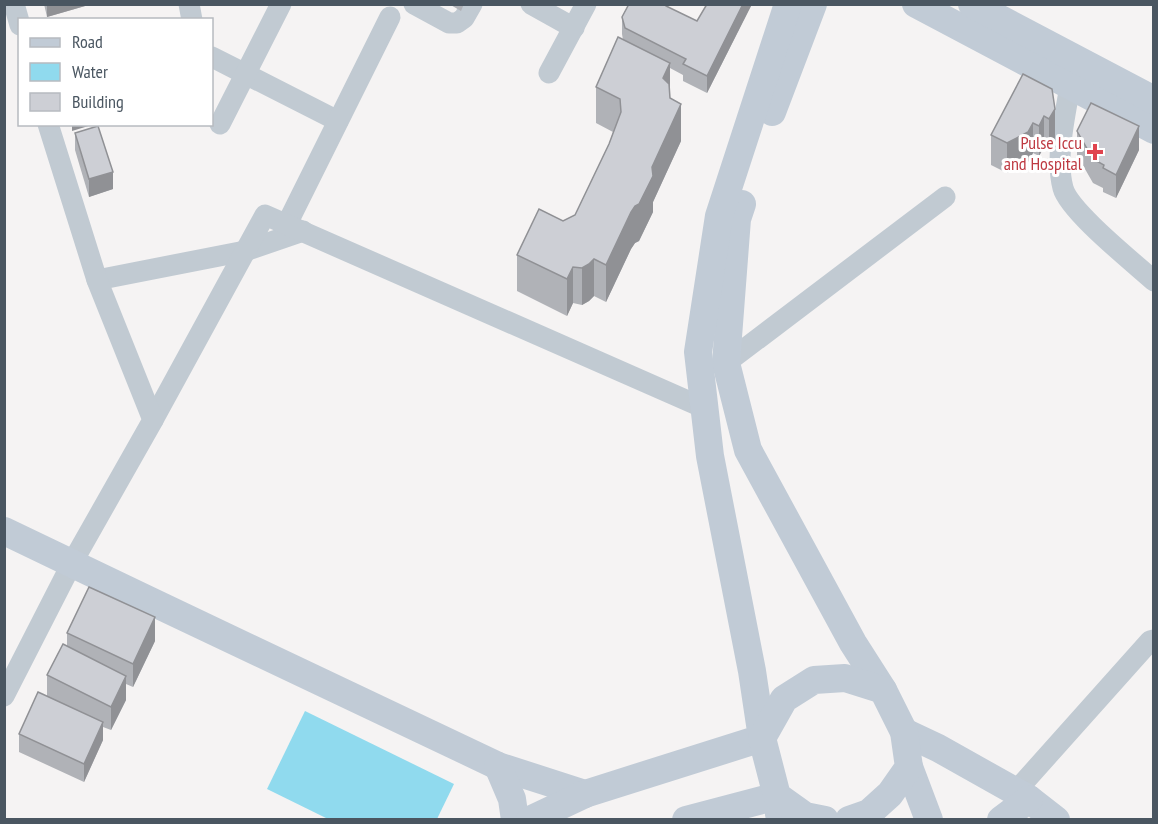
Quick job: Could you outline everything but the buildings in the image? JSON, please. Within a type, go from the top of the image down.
[{"type":"main road","points":[[778,808],[762,738],[752,671],[710,456],[698,352],[719,216],[788,4]]},
{"type":"main road","points":[[813,4],[766,129],[737,219],[726,363],[748,450],[853,642],[883,690],[904,732],[909,767],[929,819]]},
{"type":"main road","points":[[916,4],[1154,130]]},
{"type":"main road","points":[[972,4],[1154,100]]},
{"type":"main road","points":[[4,531],[498,766],[585,794]]},
{"type":"main road","points":[[530,819],[585,794],[762,738],[783,699],[814,680],[845,678],[883,690]]},
{"type":"main road","points":[[904,732],[938,748],[1022,795],[1056,819]]},
{"type":"main road","points":[[498,766],[512,799],[515,819]]},
{"type":"main road","points":[[849,819],[869,813],[890,794],[909,767]]},
{"type":"main road","points":[[1001,819],[1022,795]]},
{"type":"main road","points":[[686,819],[778,808],[825,819]]},
{"type":"street","points":[[220,124],[281,4]]},
{"type":"street","points":[[414,4],[449,22],[458,23],[464,18],[472,4]]},
{"type":"street","points":[[531,4],[574,28]]},
{"type":"street","points":[[549,73],[586,4]]},
{"type":"street","points":[[97,280],[246,251],[295,228],[338,121],[390,17]]},
{"type":"street","points":[[213,58],[338,121]]},
{"type":"street","points":[[1070,86],[1060,153],[1063,189],[1080,214],[1154,281]]},
{"type":"street","points":[[49,126],[97,280],[153,420]]},
{"type":"street","points":[[726,363],[945,197]]},
{"type":"street","points":[[295,228],[704,408]]},
{"type":"street","points":[[4,696],[72,563],[246,251]]},
{"type":"street","points":[[1022,795],[1150,641],[1154,640]]},
{"type":"water","points":[[305,711],[454,784],[437,819],[328,819],[267,789]]},
{"type":"place","name":"Pulse Iccu and Hospital","points":[[1095,152]]}]
